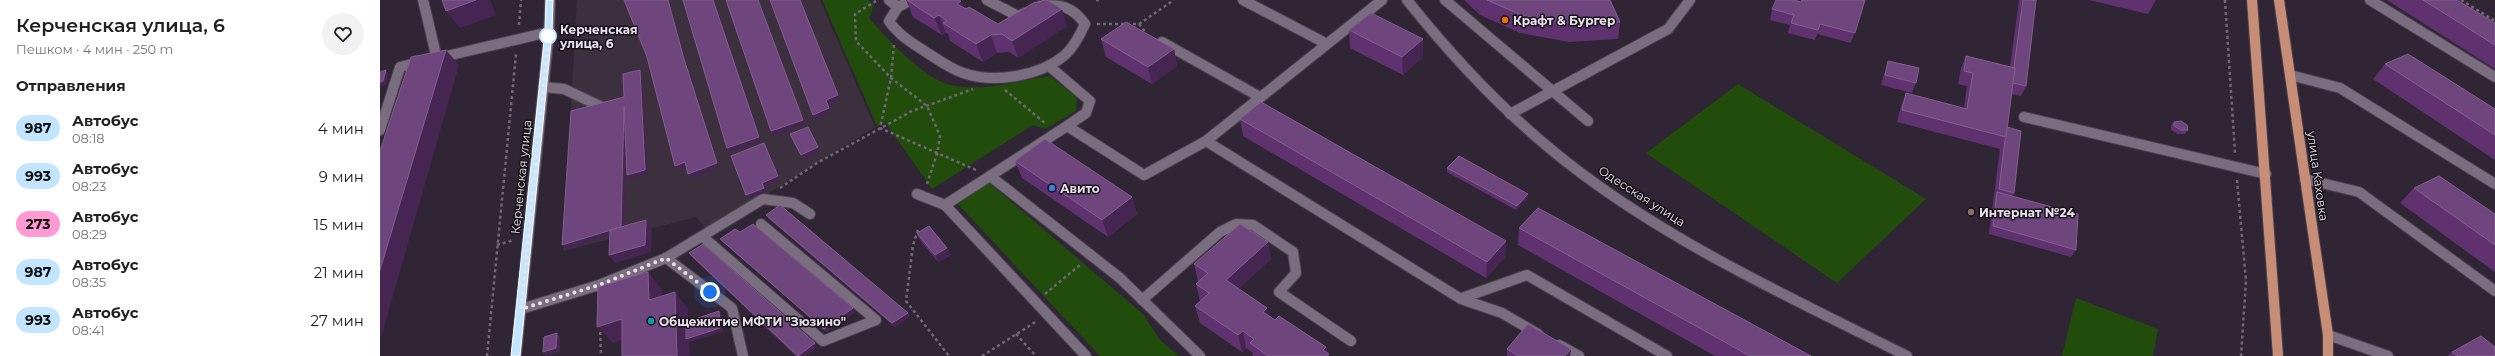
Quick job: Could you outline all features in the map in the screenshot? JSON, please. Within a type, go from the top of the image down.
[{"type":"main road","points":[[2252,0],[2266,174],[2278,356]]},
{"type":"main road","name":"улица Каховка","points":[[2280,0],[2328,335],[2328,356]]},
{"type":"street","points":[[423,0],[437,58]]},
{"type":"street","name":"Керченская улица","points":[[516,356],[549,32],[550,0]]},
{"type":"street","points":[[889,0],[898,7]]},
{"type":"street","points":[[911,0],[898,7],[889,21],[896,33],[951,67],[969,75],[992,78],[1021,74],[1049,66],[1066,54],[1085,24],[1070,6],[1058,3],[1040,6],[1018,16],[987,0]]},
{"type":"street","points":[[1243,0],[1327,44]]},
{"type":"street","points":[[1067,126],[1144,175],[1206,140],[1382,0]]},
{"type":"street","name":"Одесская улица","points":[[1407,0],[1468,73],[1510,114],[1581,173],[1639,212],[1712,255],[1907,356]]},
{"type":"street","points":[[1445,0],[1554,90],[1588,121]]},
{"type":"street","points":[[1510,114],[1668,29],[1690,0]]},
{"type":"street","points":[[2370,0],[2495,77]]},
{"type":"street","points":[[380,130],[400,67],[549,32]]},
{"type":"street","points":[[1146,33],[1260,97]]},
{"type":"street","points":[[944,204],[990,176],[1086,113],[1090,101],[1049,66]]},
{"type":"street","points":[[2290,75],[2340,88],[2495,184]]},
{"type":"street","points":[[543,87],[564,89],[602,107]]},
{"type":"street","points":[[2024,118],[2266,174]]},
{"type":"street","points":[[1206,140],[1462,298],[1502,313],[1579,356]]},
{"type":"street","points":[[990,176],[1091,255],[1142,300],[1200,356]]},
{"type":"street","points":[[2305,179],[2359,192],[2495,291]]},
{"type":"street","points":[[917,194],[944,204],[1086,356]]},
{"type":"street","points":[[521,309],[607,282],[666,258],[703,237],[763,199],[793,203],[810,214]]},
{"type":"street","points":[[703,237],[823,341],[876,320],[761,224]]},
{"type":"street","points":[[1142,300],[1220,232],[1236,224],[1253,225],[1293,252],[1296,273],[1279,292],[1351,341]]},
{"type":"street","points":[[666,258],[732,308],[743,356]]},
{"type":"street","points":[[1462,298],[1526,275],[1667,356]]},
{"type":"street","points":[[607,282],[608,295]]},
{"type":"street","points":[[2328,335],[2388,356]]},
{"type":"path","points":[[487,356],[522,0]]},
{"type":"path","points":[[878,0],[855,14],[856,41],[891,78],[927,106],[940,136],[937,154],[929,181],[917,194]]},
{"type":"path","points":[[1085,24],[1140,24],[1174,0]]},
{"type":"path","points":[[2461,0],[2495,21]]},
{"type":"path","points":[[1140,24],[1146,33]]},
{"type":"path","points":[[880,128],[891,78],[896,33]]},
{"type":"path","points":[[763,199],[817,163],[880,128],[927,106],[979,87],[992,78],[1014,99],[1057,132]]},
{"type":"path","points":[[880,128],[990,176]]},
{"type":"path","points":[[918,230],[913,245],[906,302],[949,356]]},
{"type":"path","points":[[1035,302],[1091,255]]},
{"type":"path","points":[[982,356],[1040,319]]},
{"type":"path","points":[[600,324],[600,356]]},
{"type":"path","points":[[1016,334],[1036,356]]},
{"type":"shaded area","points":[[577,0],[820,0],[875,127],[708,231],[696,217],[563,251]]},
{"type":"green space","points":[[822,0],[868,0],[874,5],[869,18],[877,27],[908,58],[932,77],[944,83],[955,86],[978,87],[1002,85],[1049,76],[1077,96],[1076,111],[1045,129],[1033,125],[932,189],[885,122],[877,126]]},
{"type":"green space","points":[[1738,84],[1926,199],[1837,283],[1646,153]]},
{"type":"green space","points":[[988,182],[1143,314],[1160,340],[1179,356],[1100,356],[956,202]]},
{"type":"green space","points":[[2076,298],[2158,329],[2153,356],[2062,356]]},
{"type":"building","points":[[442,0],[476,0],[446,11]]},
{"type":"building","points":[[624,0],[668,0],[684,59],[717,163],[688,174],[685,162],[675,166],[647,57]]},
{"type":"building","points":[[683,0],[713,0],[759,137],[727,148]]},
{"type":"building","points":[[726,0],[758,0],[803,120],[771,131]]},
{"type":"building","points":[[770,0],[800,0],[838,95],[826,100],[829,108],[813,115]]},
{"type":"building","points":[[907,0],[959,0],[961,1],[957,4],[966,9],[969,7],[998,24],[1035,2],[1038,3],[1043,0],[1047,0],[1062,9],[1012,41],[1002,34],[991,35],[976,44],[943,23],[947,21],[939,15],[934,18]]},
{"type":"building","points":[[1487,0],[1610,0],[1620,22],[1571,24],[1521,15]]},
{"type":"building","points":[[1776,0],[1794,0],[1801,2],[1802,0],[1865,0],[1855,33],[1820,24],[1818,30],[1791,23],[1794,15],[1772,9]]},
{"type":"building","points":[[2023,0],[2036,0],[2026,86],[2013,83]]},
{"type":"building","points":[[2423,0],[2457,0],[2495,23],[2495,45]]},
{"type":"building","points":[[1371,13],[1423,39],[1402,57],[1349,30]]},
{"type":"building","points":[[1126,22],[1174,49],[1148,67],[1101,39]]},
{"type":"building","points":[[446,50],[380,270],[380,151],[411,57]]},
{"type":"building","points":[[2408,54],[2495,109],[2495,135],[2385,64]]},
{"type":"building","points":[[1966,56],[2015,68],[2006,137],[1902,110],[1906,93],[1967,109],[1973,73],[1964,71]]},
{"type":"building","points":[[1888,61],[1919,68],[1916,83],[1885,75]]},
{"type":"building","points":[[386,70],[383,81],[380,82],[380,72]]},
{"type":"building","points":[[640,70],[645,170],[627,175],[624,106],[621,227],[562,245],[571,111],[624,97],[623,74]]},
{"type":"building","points":[[1261,102],[1506,241],[1487,262],[1240,119]]},
{"type":"building","points":[[2181,121],[2187,125],[2188,130],[2181,130],[2174,126],[2174,122]]},
{"type":"building","points":[[808,127],[818,147],[801,155],[790,134]]},
{"type":"building","points":[[2007,127],[2021,131],[2014,193],[1999,189]]},
{"type":"building","points":[[1045,139],[1132,197],[1102,220],[1015,161]]},
{"type":"building","points":[[764,143],[778,176],[762,183],[764,188],[746,195],[731,156]]},
{"type":"building","points":[[1459,156],[1528,194],[1517,206],[1447,168]]},
{"type":"building","points":[[2439,176],[2495,214],[2495,245],[2414,188]]},
{"type":"building","points":[[1997,192],[2078,214],[2076,250],[1993,226]]},
{"type":"building","points":[[780,205],[908,313],[892,323],[766,215]]},
{"type":"building","points":[[1538,208],[1811,356],[1750,356],[1519,228]]},
{"type":"building","points":[[646,220],[645,245],[609,255],[610,230]]},
{"type":"building","points":[[753,224],[853,308],[824,329],[720,239],[735,229],[740,232]]},
{"type":"building","points":[[1240,224],[1268,242],[1226,280],[1267,308],[1263,312],[1275,320],[1279,316],[1326,347],[1323,350],[1329,354],[1327,356],[1268,356],[1250,343],[1254,339],[1243,331],[1238,335],[1195,306],[1209,293],[1196,284],[1208,273],[1194,264]]},
{"type":"building","points":[[929,226],[947,248],[935,255],[917,233]]},
{"type":"building","points":[[703,244],[815,343],[798,356],[689,253]]},
{"type":"building","points":[[648,272],[649,300],[675,292],[677,356],[622,356],[622,319],[597,327],[598,287]]},
{"type":"building","points":[[719,311],[720,328],[686,339],[686,322]]},
{"type":"building","points":[[1528,324],[1571,349],[1565,356],[1519,356],[1507,349]]},
{"type":"building","points":[[557,333],[556,348],[543,352],[544,337]]},
{"type":"building","points":[[2481,336],[2495,347],[2495,356],[2458,356],[2452,352]]},
{"type":"bus line","name":"987","points":[[516,356],[549,32],[550,0]]},
{"type":"place","name":"Крафт & Бургер","points":[[1505,20]]},
{"type":"place","name":"Керченская улица, 6","points":[[548,36]]},
{"type":"place","name":"Авито","points":[[1052,188]]},
{"type":"place","name":"Интернат №24","points":[[1971,212]]},
{"type":"place","name":"Общежитие МФТИ \"Зюзино\"","points":[[651,321]]},
{"type":"route","points":[[548,36],[549,32],[521,309],[599,285],[666,258],[710,292]]}]
